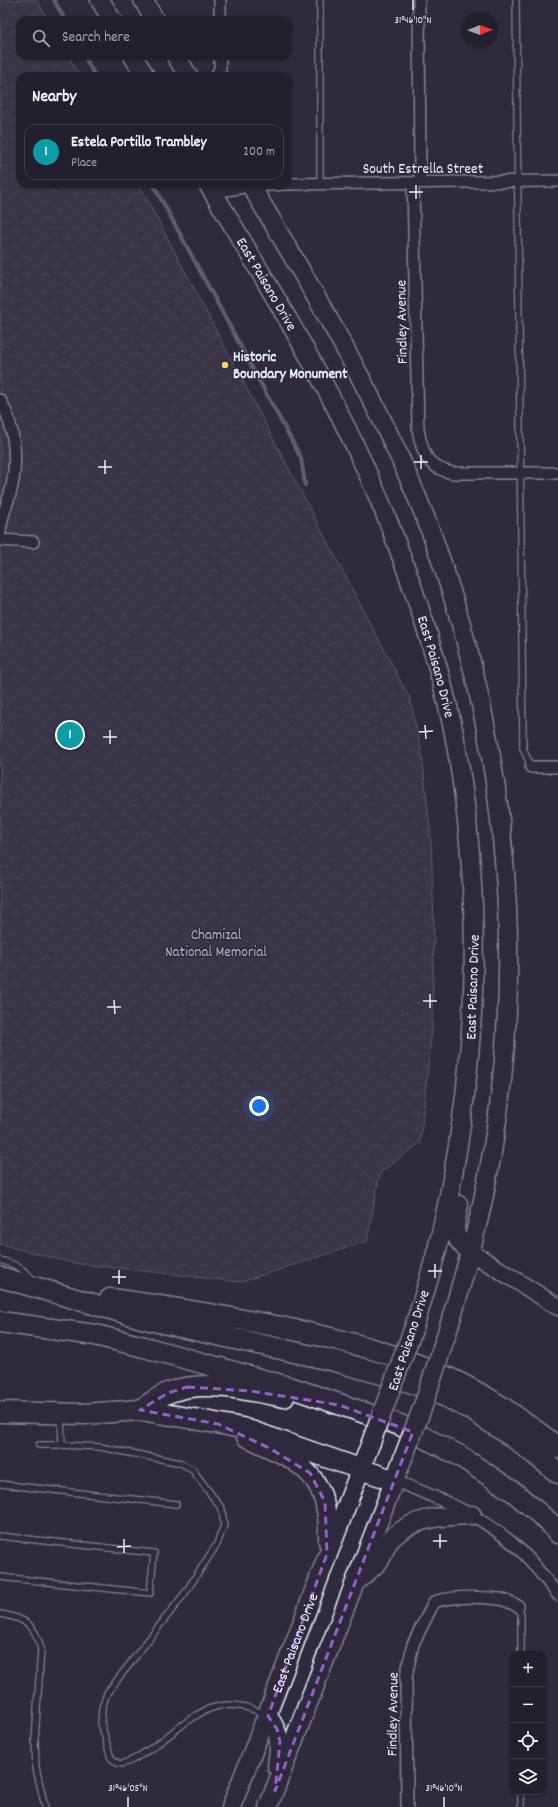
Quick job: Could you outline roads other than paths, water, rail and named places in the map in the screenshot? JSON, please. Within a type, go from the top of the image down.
[{"type":"highway","points":[[0,1272],[20,1283]]},
{"type":"highway","points":[[0,1277],[64,1294],[145,1319],[335,1361],[410,1382],[442,1395],[472,1410],[518,1441],[558,1473]]},
{"type":"highway","points":[[0,1284],[20,1283]]},
{"type":"highway","points":[[64,1294],[162,1306],[290,1328],[378,1350],[425,1366],[478,1391],[510,1411],[558,1448]]},
{"type":"highway","points":[[3,1321],[95,1335],[144,1347],[292,1388],[400,1425],[460,1456],[515,1493],[550,1523],[558,1533]]},
{"type":"highway","points":[[140,1410],[168,1393],[187,1387],[217,1387],[339,1405]]},
{"type":"highway","points":[[0,1414],[61,1414],[140,1410],[194,1419],[242,1428],[395,1481]]},
{"type":"main road","points":[[100,0],[110,16]]},
{"type":"main road","points":[[143,0],[153,16]]},
{"type":"main road","points":[[135,60],[143,72]]},
{"type":"main road","points":[[178,60],[186,72]]},
{"type":"main road","name":"East Paisano Drive","points":[[211,188],[286,317],[330,398],[388,521],[425,624],[440,674],[452,727],[462,781],[472,872],[474,909],[474,994],[468,1072],[454,1172],[442,1231],[414,1328],[268,1716],[231,1807]]},
{"type":"main road","points":[[253,188],[343,345],[370,397],[403,467],[431,533],[454,600],[480,694],[500,811],[505,860],[507,992],[497,1118],[484,1193],[471,1252],[423,1406],[271,1799]]},
{"type":"main road","points":[[454,1172],[461,1195],[455,1222],[455,1234],[458,1241],[471,1252],[558,1307]]},
{"type":"main road","points":[[218,1424],[269,1448],[298,1464],[310,1474],[320,1488],[325,1502],[328,1520],[328,1554]]},
{"type":"main road","points":[[356,1582],[379,1561],[390,1541],[403,1529],[413,1523],[429,1519],[472,1514]]},
{"type":"main road","points":[[268,1716],[277,1729],[280,1742],[271,1799]]},
{"type":"street","points":[[220,0],[220,16]]},
{"type":"street","name":"Findley Avenue","points":[[419,0],[416,183],[418,429],[420,442],[427,459],[434,467],[442,471],[453,473],[520,473]]},
{"type":"street","points":[[218,72],[220,69],[220,60]]},
{"type":"street","name":"South Estrella Street","points":[[292,184],[558,181]]},
{"type":"street","points":[[0,400],[9,424],[13,443],[14,463],[10,494],[1,518],[0,532]]},
{"type":"street","points":[[520,473],[558,473]]},
{"type":"street","points":[[0,540],[33,542]]},
{"type":"street","points":[[531,767],[558,767]]},
{"type":"street","points":[[395,1481],[472,1514],[502,1535],[529,1559],[558,1595]]},
{"type":"street","name":"Findley Avenue","points":[[407,1807],[406,1677],[413,1644],[434,1602],[453,1598],[501,1599],[518,1606]]},
{"type":"lane","points":[[320,0],[320,184]]},
{"type":"lane","points":[[516,0],[523,748],[531,767]]},
{"type":"lane","points":[[0,1260],[15,1264],[25,1270],[40,1288]]},
{"type":"lane","points":[[61,1414],[62,1445]]},
{"type":"lane","points":[[39,1445],[100,1447],[181,1464],[192,1469],[222,1509],[224,1526],[217,1544],[185,1593],[106,1693],[102,1708],[101,1723],[111,1758],[119,1764],[128,1763],[166,1739],[190,1719],[205,1709],[220,1705],[248,1706],[268,1716]]},
{"type":"lane","points":[[0,1484],[176,1504]]},
{"type":"lane","points":[[0,1536],[154,1553],[150,1593],[0,1577]]},
{"type":"lane","points":[[518,1606],[521,1614],[521,1651]]},
{"type":"lane","points":[[0,1614],[23,1619],[32,1626],[38,1636],[41,1649],[36,1761],[45,1807]]},
{"type":"lane","points":[[521,1795],[521,1807]]},
{"type":"waterway","points":[[54,0],[63,16]]},
{"type":"waterway","points":[[86,60],[93,72]]},
{"type":"waterway","points":[[155,188],[301,458],[305,485]]},
{"type":"place","name":"Historic Boundary Monument","points":[[225,365]]},
{"type":"place","name":"Estela Portillo Trambley","points":[[70,735]]},
{"type":"park label","name":"Chamizal National Memorial","points":[[216,942]]}]
